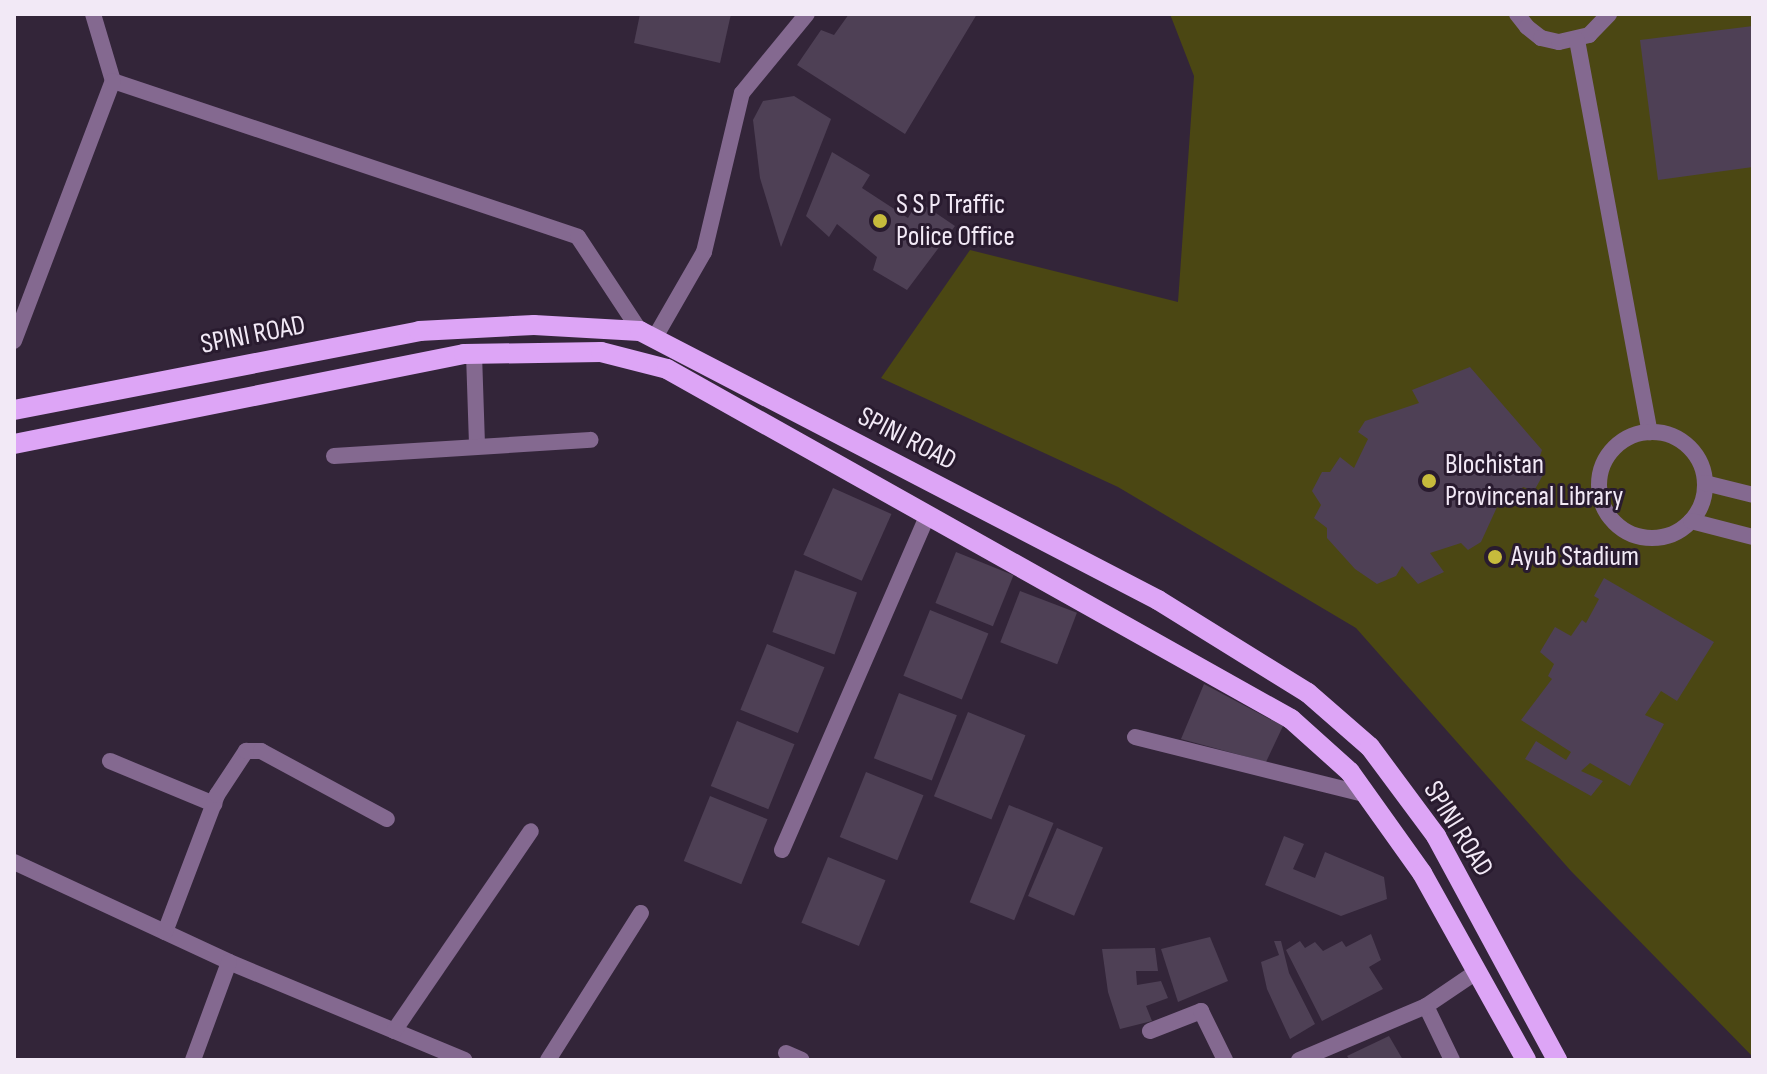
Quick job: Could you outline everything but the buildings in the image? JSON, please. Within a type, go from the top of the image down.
[{"type":"main road","name":"SPINI ROAD","points":[[14,410],[419,331],[534,325],[647,335],[1158,600],[1308,693],[1370,747],[1436,836],[1557,1060]]},
{"type":"main road","name":"SPINI ROAD","points":[[14,444],[474,354],[601,352],[667,369],[1291,719],[1350,772],[1422,873],[1526,1060]]},
{"type":"street","points":[[14,341],[20,311],[113,81],[93,14]]},
{"type":"street","points":[[113,81],[578,237],[647,335],[704,252],[742,93],[807,14]]},
{"type":"street","points":[[1517,14],[1541,38],[1559,42],[1577,40],[1601,27],[1609,14]]},
{"type":"street","points":[[1577,40],[1650,432]]},
{"type":"street","points":[[474,354],[477,445]]},
{"type":"street","points":[[1650,432],[1682,441],[1694,453],[1705,483],[1699,510],[1691,521],[1678,532],[1644,538],[1627,533],[1614,522],[1604,508],[1599,491],[1606,458],[1625,441],[1650,432]]},
{"type":"street","points":[[334,456],[591,440]]},
{"type":"street","points":[[1705,483],[1753,495]]},
{"type":"street","points":[[782,850],[927,516]]},
{"type":"street","points":[[1691,521],[1753,537]]},
{"type":"street","points":[[1135,737],[1367,795]]},
{"type":"street","points":[[165,932],[214,804],[246,751],[261,751],[387,819]]},
{"type":"street","points":[[110,761],[214,804]]},
{"type":"street","points":[[394,1031],[531,831]]},
{"type":"street","points":[[14,862],[229,962],[464,1060]]},
{"type":"street","points":[[548,1060],[641,913]]},
{"type":"street","points":[[193,1060],[229,962]]},
{"type":"street","points":[[1299,1060],[1426,1006],[1476,972]]},
{"type":"street","points":[[1426,1006],[1452,1060]]},
{"type":"street","points":[[1150,1031],[1201,1011],[1225,1060]]},
{"type":"shaded area","name":"Ayub Stadium","points":[[1170,14],[1753,14],[1753,1057],[1571,871],[1356,628],[1118,487],[881,378],[970,250],[1178,302],[1194,76]]},
{"type":"place","name":"S S P Traffic Police Office","points":[[880,221]]},
{"type":"place","name":"Blochistan Provincenal Library","points":[[1429,481]]},
{"type":"place","name":"Ayub Stadium","points":[[1495,557]]}]
